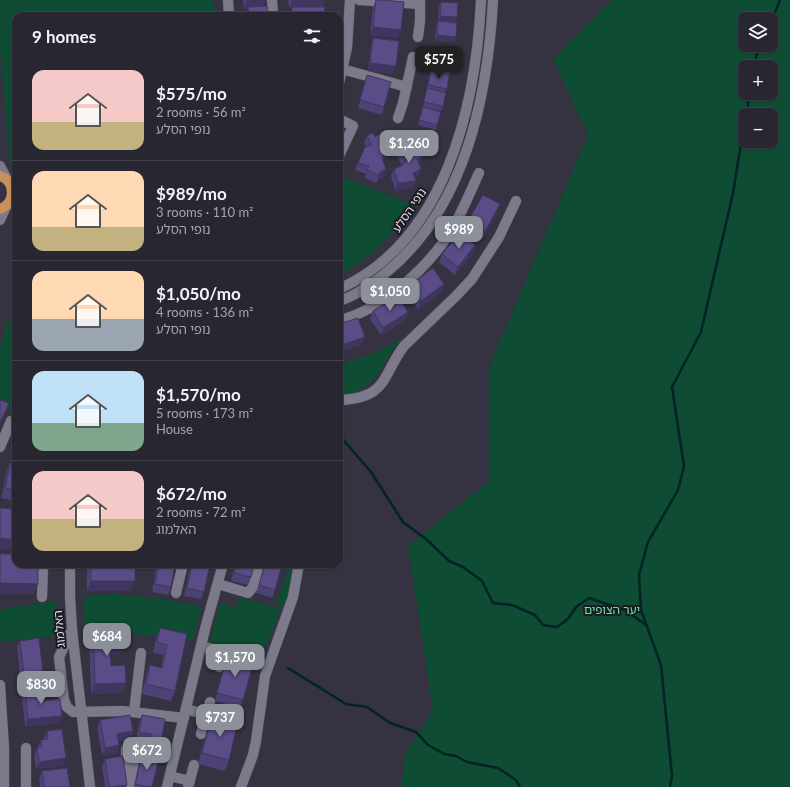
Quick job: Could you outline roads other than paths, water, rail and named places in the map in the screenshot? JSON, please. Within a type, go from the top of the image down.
[{"type":"street","points":[[228,0],[229,12]]},
{"type":"street","points":[[272,0],[273,12]]},
{"type":"street","points":[[343,42],[350,0]]},
{"type":"street","points":[[359,0],[420,2],[418,37]]},
{"type":"street","name":"נופי הסלע","points":[[343,287],[370,272],[399,246],[422,217],[439,187],[461,128],[469,98],[478,50],[481,0]]},
{"type":"street","name":"נופי הסלע","points":[[343,299],[376,281],[399,262],[417,243],[438,213],[455,181],[472,131],[484,80],[493,0]]},
{"type":"street","points":[[398,118],[407,87],[413,57]]},
{"type":"street","points":[[343,69],[407,87]]},
{"type":"street","points":[[343,121],[353,126],[343,147]]},
{"type":"street","points":[[0,166],[8,180]]},
{"type":"street","points":[[343,320],[374,306],[408,282],[436,252],[457,220],[479,173]]},
{"type":"street","points":[[343,400],[364,396],[375,391],[383,383],[398,354],[404,346],[472,279],[499,237],[516,201]]},
{"type":"street","points":[[0,220],[8,204]]},
{"type":"street","points":[[364,288],[374,306]]},
{"type":"street","points":[[0,447],[11,421]]},
{"type":"street","points":[[42,597],[43,568]]},
{"type":"street","name":"האלמוג","points":[[70,568],[72,630],[90,787]]},
{"type":"street","points":[[176,593],[182,568]]},
{"type":"street","points":[[167,787],[201,646],[222,568]]},
{"type":"street","points":[[218,584],[248,593],[253,587],[258,568]]},
{"type":"street","points":[[242,787],[255,748],[265,676],[293,597],[298,568]]},
{"type":"street","points":[[72,630],[59,657],[64,700],[67,708],[73,712],[104,710],[206,715]]},
{"type":"street","points":[[201,646],[224,652],[219,667]]},
{"type":"street","points":[[134,712],[141,653]]},
{"type":"street","points":[[0,685],[4,787]]},
{"type":"street","points":[[202,734],[210,702]]},
{"type":"street","points":[[26,748],[26,787]]},
{"type":"street","points":[[126,749],[126,787]]},
{"type":"street","points":[[131,787],[139,749]]},
{"type":"street","points":[[170,776],[189,784],[194,765]]},
{"type":"waterway","points":[[775,12],[780,0]]},
{"type":"waterway","points":[[755,60],[758,52]]},
{"type":"waterway","points":[[747,108],[749,100]]},
{"type":"waterway","points":[[670,787],[672,776],[661,665],[641,610],[639,575],[648,542],[678,490],[684,466],[672,387],[701,332],[733,193],[740,148]]},
{"type":"waterway","points":[[343,440],[371,472],[403,522],[426,539],[449,561],[463,567],[482,581],[493,603],[512,605],[535,615],[543,625],[557,627],[568,619],[576,607],[589,598],[625,610],[646,625]]},
{"type":"waterway","points":[[288,668],[346,704],[367,707],[390,723],[416,732],[428,745],[444,754],[456,756],[467,762],[498,768],[516,780],[520,787]]},
{"type":"park label","name":"יער הצופים","points":[[612,609]]}]
